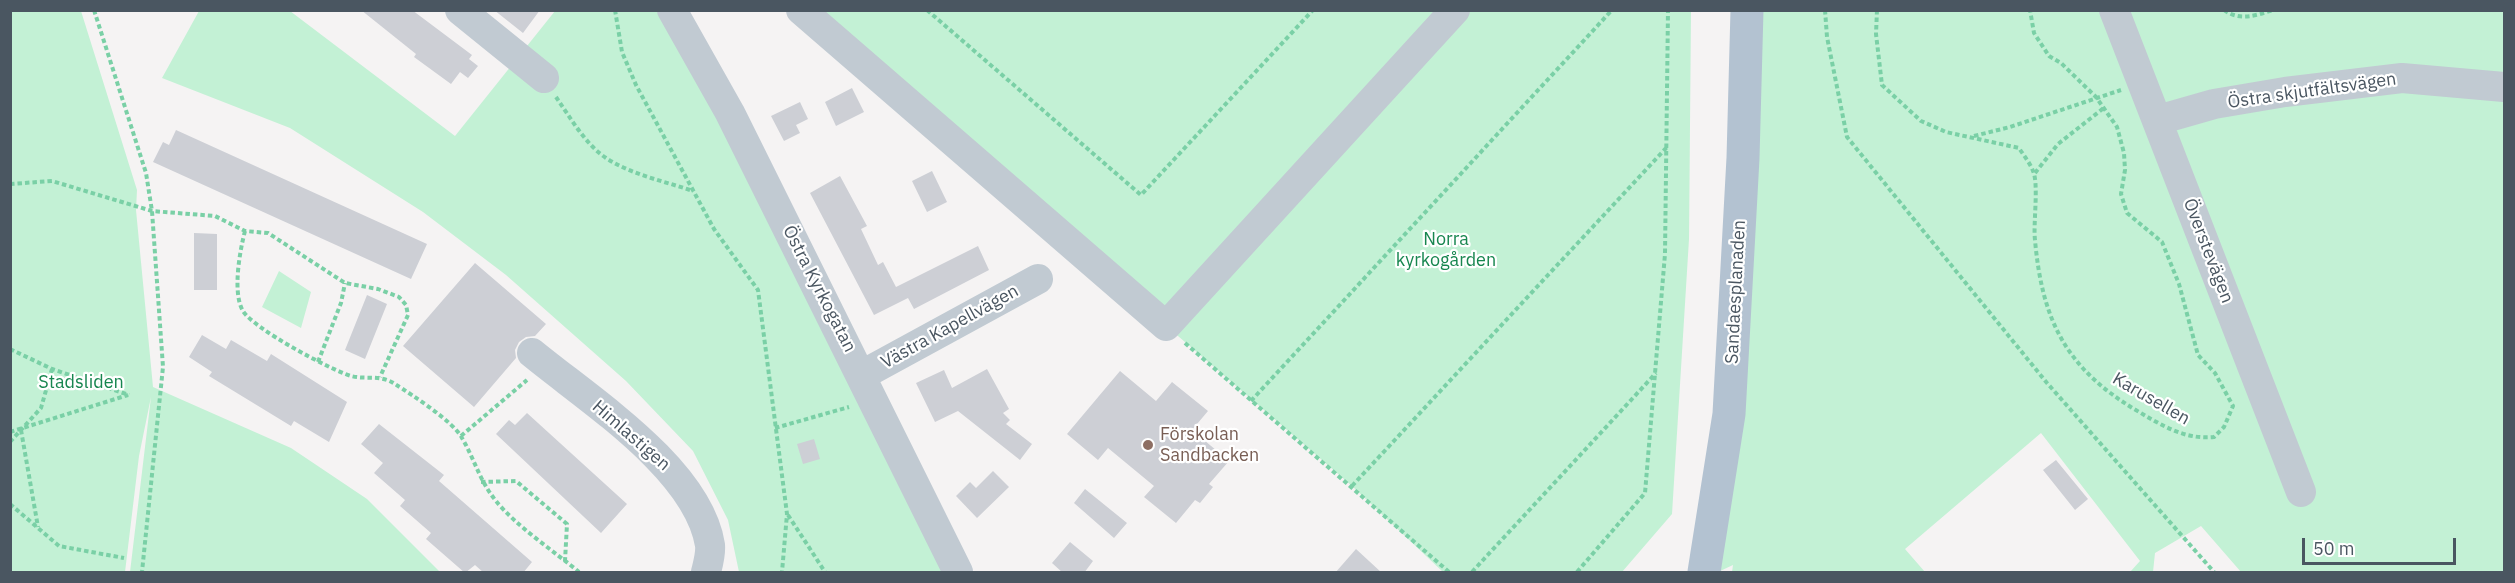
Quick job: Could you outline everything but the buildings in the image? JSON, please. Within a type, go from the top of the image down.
[{"type":"main road","name":"Sandaesplanaden","points":[[1704,573],[1729,414],[1743,158],[1747,10]]},
{"type":"street","points":[[460,10],[544,78]]},
{"type":"street","name":"Östra Kyrkogatan","points":[[672,10],[730,112],[958,573]]},
{"type":"street","points":[[801,10],[1166,326],[1455,10]]},
{"type":"street","name":"Överstevägen","points":[[2114,10],[2301,492]]},
{"type":"street","name":"Östra skjutfältsvägen","points":[[2158,120],[2224,103],[2402,78],[2505,87]]},
{"type":"street","name":"Västra Kapellvägen","points":[[868,388],[1038,279]]},
{"type":"street","name":"Himlastigen","points":[[538,358],[661,459],[689,493],[705,524],[709,540],[706,573]]},
{"type":"path","points":[[94,10],[146,173],[152,211],[163,367],[142,573]]},
{"type":"path","points":[[615,10],[622,52],[636,85],[714,230],[758,290],[787,514],[782,573]]},
{"type":"path","points":[[927,10],[1141,195],[1313,10]]},
{"type":"path","points":[[1251,401],[1612,10]]},
{"type":"path","points":[[1577,573],[1645,493],[1665,254],[1668,10]]},
{"type":"path","points":[[1825,10],[1827,38],[1847,137],[2047,383],[2214,573]]},
{"type":"path","points":[[1877,10],[1876,34],[1882,86],[1921,121],[1946,132],[1973,136],[2019,148],[2035,173],[2058,144],[2105,107]]},
{"type":"path","name":"Karusellen","points":[[2030,10],[2034,33],[2049,56],[2061,63],[2105,107],[2117,127],[2124,153],[2125,170],[2121,194],[2127,213],[2162,242],[2179,284],[2198,355],[2215,373],[2233,406],[2224,427],[2214,436],[2187,436],[2163,426],[2106,392],[2076,360],[2052,326],[2043,296],[2035,239],[2035,173]]},
{"type":"path","points":[[2224,10],[2233,17],[2256,16],[2272,10]]},
{"type":"path","points":[[544,78],[575,125],[604,157],[628,170],[694,191]]},
{"type":"path","points":[[1973,136],[2010,127],[2096,98]]},
{"type":"path","points":[[1352,486],[1667,146]]},
{"type":"path","points":[[10,184],[52,181],[152,211],[215,216],[245,231],[268,233],[345,283],[378,289],[399,297],[406,305],[408,315],[380,377]]},
{"type":"path","points":[[245,231],[240,249],[237,299],[242,310],[250,319],[318,362],[354,377],[380,377],[393,383],[461,436],[481,482],[498,504],[579,573]]},
{"type":"path","points":[[318,362],[341,303],[345,283]]},
{"type":"path","points":[[1166,326],[1449,573]]},
{"type":"path","points":[[10,349],[52,369],[129,395],[10,432]]},
{"type":"path","points":[[461,436],[487,416],[538,358]]},
{"type":"path","points":[[10,442],[41,408],[52,369]]},
{"type":"path","points":[[1472,573],[1656,373]]},
{"type":"path","points":[[775,428],[868,388]]},
{"type":"path","points":[[21,430],[38,527]]},
{"type":"path","points":[[481,482],[516,481],[567,524],[565,561]]},
{"type":"path","points":[[10,504],[59,546],[124,558]]},
{"type":"path","points":[[787,514],[825,573]]},
{"type":"green space","name":"Stadsliden","points":[[10,11],[81,11],[137,190],[136,210],[153,387],[291,448],[367,499],[440,572],[130,572],[151,397],[139,456],[125,572],[11,572]]},
{"type":"green space","points":[[199,11],[290,11],[455,136],[555,11],[672,11],[958,572],[739,572],[728,520],[693,451],[626,381],[506,275],[423,212],[290,128],[162,78]]},
{"type":"green space","name":"Norra kyrkogården","points":[[801,11],[1691,11],[1689,239],[1672,514],[1622,572],[1443,572],[1352,486]]},
{"type":"green space","points":[[1747,11],[2504,11],[2504,572],[2241,572],[2201,526],[2155,553],[2153,572],[2130,572],[2140,561],[2041,433],[1905,549],[1925,572],[1732,572],[1733,565],[1718,572]]},
{"type":"green space","points":[[279,271],[311,292],[301,328],[262,307]]},
{"type":"place","name":"Förskolan Sandbacken","points":[[1148,445]]}]
